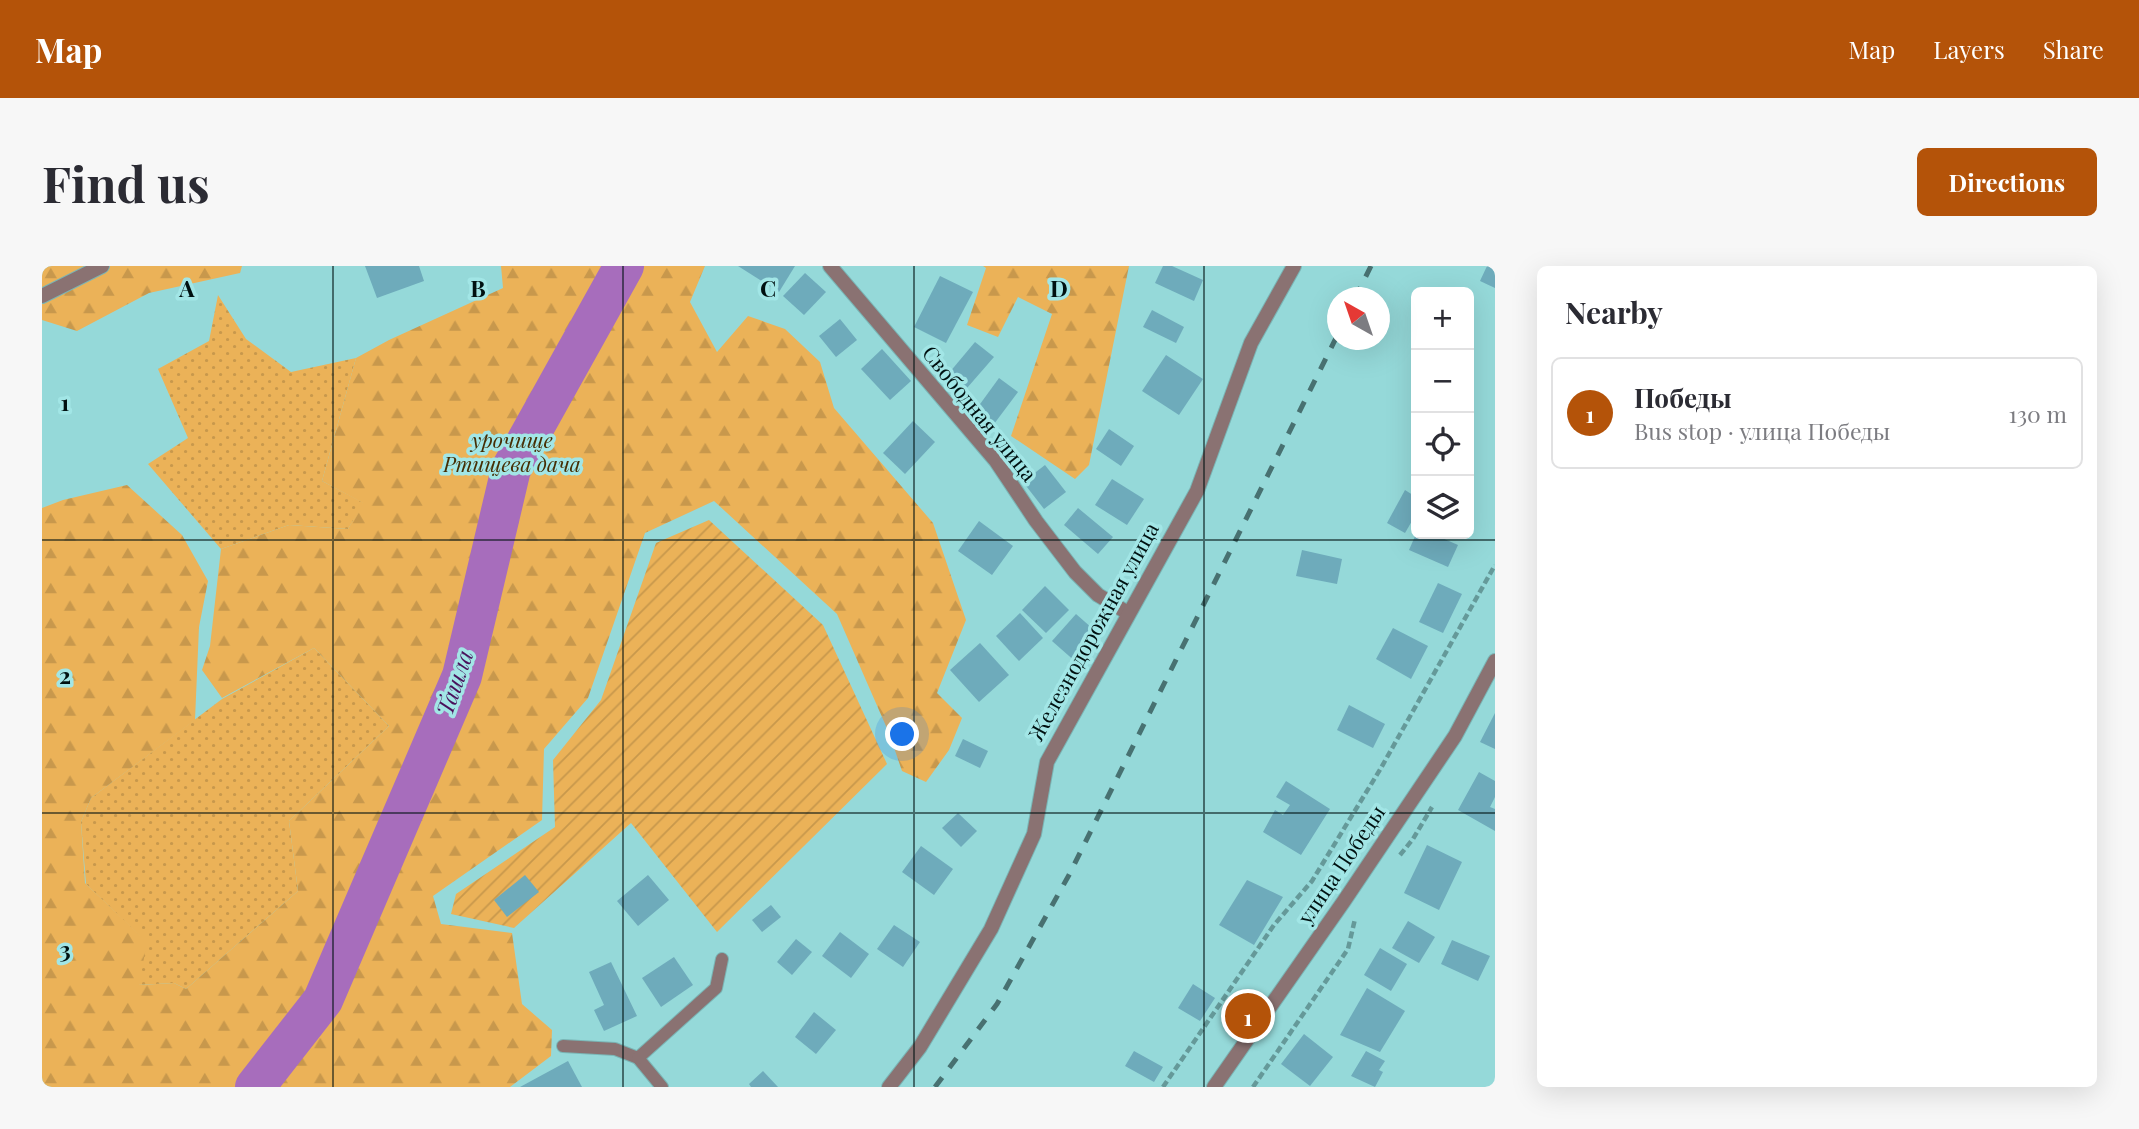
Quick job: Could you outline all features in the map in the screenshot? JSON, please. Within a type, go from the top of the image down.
[{"type":"street","points":[[42,296],[102,266]]},
{"type":"street","name":"Свободная улица","points":[[830,266],[996,461],[1036,521],[1075,572],[1098,595],[1128,613]]},
{"type":"street","name":"Железнодорожная улица","points":[[889,1087],[920,1047],[991,929],[1034,834],[1047,762],[1197,491],[1251,343],[1294,266]]},
{"type":"street","name":"улица Победы","points":[[1214,1087],[1455,736],[1495,661]]},
{"type":"lane","points":[[638,1058],[716,988],[722,959]]},
{"type":"lane","points":[[563,1046],[615,1049],[638,1058],[662,1087]]},
{"type":"path","points":[[1163,1087],[1274,925],[1312,881],[1381,768],[1495,565]]},
{"type":"path","points":[[1395,860],[1413,839],[1433,806]]},
{"type":"path","points":[[1253,1087],[1348,949],[1358,913]]},
{"type":"green space","points":[[42,266],[242,266],[240,273],[149,293],[77,331],[42,320]]},
{"type":"green space","name":"урочище Ртищева дача","points":[[501,266],[705,266],[690,302],[717,352],[748,316],[785,329],[820,362],[834,408],[933,523],[966,620],[937,693],[962,718],[949,750],[926,782],[902,771],[889,733],[837,614],[714,501],[645,533],[588,698],[544,749],[542,820],[433,896],[441,924],[512,933],[522,1004],[552,1030],[551,1056],[510,1087],[42,1087],[42,508],[63,500],[127,485],[182,535],[208,581],[199,627],[195,720],[91,798],[81,822],[85,883],[147,942],[139,985],[174,983],[186,989],[298,891],[289,821],[389,726],[314,648],[222,698],[202,670],[210,646],[221,549],[289,525],[348,529],[363,503],[322,481],[356,358],[503,288]]},
{"type":"green space","points":[[983,266],[1129,266],[1089,465],[1075,479],[1011,436],[1052,314],[1018,297],[998,337],[967,325],[986,268]]},
{"type":"green space","points":[[218,295],[246,339],[291,372],[356,358],[322,481],[364,503],[348,529],[289,525],[221,549],[148,464],[188,438],[158,369],[209,341]]},
{"type":"green space","points":[[709,520],[823,625],[887,764],[717,932],[631,823],[514,928],[451,914],[456,894],[555,827],[553,760],[601,700],[656,543]]},
{"type":"green space","points":[[314,648],[389,726],[289,821],[298,891],[186,989],[174,983],[138,985],[146,942],[86,884],[81,822],[91,798],[222,699]]},
{"type":"building","points":[[365,266],[419,266],[424,281],[377,298]]},
{"type":"building","points":[[738,266],[795,266],[779,292]]},
{"type":"building","points":[[1163,266],[1172,266],[1203,280],[1194,301],[1155,283]]},
{"type":"building","points":[[1487,266],[1495,266],[1495,288],[1480,281]]},
{"type":"building","points":[[805,273],[826,292],[804,315],[783,296]]},
{"type":"building","points":[[940,276],[973,292],[946,343],[914,327]]},
{"type":"building","points":[[1152,310],[1184,327],[1176,343],[1143,327]]},
{"type":"building","points":[[840,319],[857,340],[836,357],[819,336]]},
{"type":"building","points":[[975,342],[994,357],[967,388],[949,373]]},
{"type":"building","points":[[882,349],[911,381],[890,400],[861,369]]},
{"type":"building","points":[[1166,355],[1203,379],[1179,415],[1142,391]]},
{"type":"building","points":[[999,378],[1018,392],[994,424],[975,411]]},
{"type":"building","points":[[913,421],[935,442],[905,474],[883,453]]},
{"type":"building","points":[[1109,429],[1134,446],[1121,466],[1096,449]]},
{"type":"building","points":[[1045,465],[1066,492],[1044,509],[1023,482]]},
{"type":"building","points":[[1112,479],[1144,499],[1127,525],[1095,505]]},
{"type":"building","points":[[1405,490],[1411,494],[1411,523],[1405,533],[1387,523]]},
{"type":"building","points":[[1078,508],[1113,537],[1098,554],[1064,525]]},
{"type":"building","points":[[979,521],[1013,546],[992,575],[958,551]]},
{"type":"building","points":[[1414,539],[1444,539],[1458,545],[1448,567],[1409,550]]},
{"type":"building","points":[[1302,550],[1342,559],[1337,584],[1296,576]]},
{"type":"building","points":[[1438,583],[1462,594],[1443,633],[1419,622]]},
{"type":"building","points":[[1045,586],[1069,610],[1046,633],[1022,610]]},
{"type":"building","points":[[1020,613],[1043,638],[1019,661],[996,636]]},
{"type":"building","points":[[1076,614],[1101,636],[1077,663],[1052,641]]},
{"type":"building","points":[[1393,628],[1428,646],[1411,679],[1376,659]]},
{"type":"building","points":[[980,643],[1009,675],[979,702],[950,670]]},
{"type":"building","points":[[1349,705],[1385,724],[1373,748],[1337,730]]},
{"type":"building","points":[[1495,713],[1495,749],[1480,742]]},
{"type":"building","points":[[963,739],[988,751],[980,768],[955,756]]},
{"type":"building","points":[[1479,772],[1495,781],[1495,797],[1490,807],[1495,809],[1495,831],[1458,810]]},
{"type":"building","points":[[1286,781],[1330,809],[1301,855],[1263,832],[1275,810],[1283,815],[1290,805],[1276,797]]},
{"type":"building","points":[[958,813],[977,831],[961,847],[942,828]]},
{"type":"building","points":[[1427,845],[1462,862],[1439,910],[1404,893]]},
{"type":"building","points":[[921,846],[953,869],[934,895],[902,872]]},
{"type":"building","points":[[525,875],[539,892],[507,917],[494,900]]},
{"type":"building","points":[[648,875],[669,900],[638,926],[617,901]]},
{"type":"building","points":[[1247,880],[1283,897],[1254,945],[1219,925]]},
{"type":"building","points":[[771,905],[781,917],[762,932],[752,920]]},
{"type":"building","points":[[1408,921],[1435,937],[1419,963],[1392,948]]},
{"type":"building","points":[[894,925],[920,942],[903,967],[877,949]]},
{"type":"building","points":[[840,932],[869,954],[851,978],[822,956]]},
{"type":"building","points":[[796,939],[812,952],[792,975],[777,962]]},
{"type":"building","points":[[1452,940],[1490,956],[1478,981],[1441,964]]},
{"type":"building","points":[[1380,948],[1407,964],[1391,991],[1364,975]]},
{"type":"building","points":[[674,957],[693,985],[661,1007],[642,978]]},
{"type":"building","points":[[611,962],[637,1016],[604,1031],[594,1010],[604,1005],[589,972]]},
{"type":"building","points":[[1193,984],[1215,998],[1200,1021],[1178,1008]]},
{"type":"building","points":[[1367,988],[1405,1011],[1380,1052],[1340,1035]]},
{"type":"building","points":[[1239,1001],[1246,1006],[1237,1018],[1230,1013]]},
{"type":"building","points":[[814,1012],[836,1030],[816,1054],[795,1037]]},
{"type":"building","points":[[1304,1034],[1333,1057],[1310,1086],[1281,1064]]},
{"type":"building","points":[[1134,1051],[1163,1067],[1154,1082],[1125,1066]]},
{"type":"building","points":[[1366,1051],[1385,1061],[1379,1070],[1383,1072],[1375,1087],[1351,1076]]},
{"type":"building","points":[[568,1061],[582,1087],[520,1087]]},
{"type":"building","points":[[763,1071],[778,1087],[751,1087],[749,1084]]},
{"type":"waterway","name":"Ташла","points":[[255,1087],[323,1000],[462,676],[511,469],[624,266]]},
{"type":"railway","points":[[1360,287],[1371,266]]},
{"type":"railway","points":[[935,1087],[997,1004],[1069,875],[1330,350]]},
{"type":"place","name":"Победы","points":[[1248,1016]]}]
